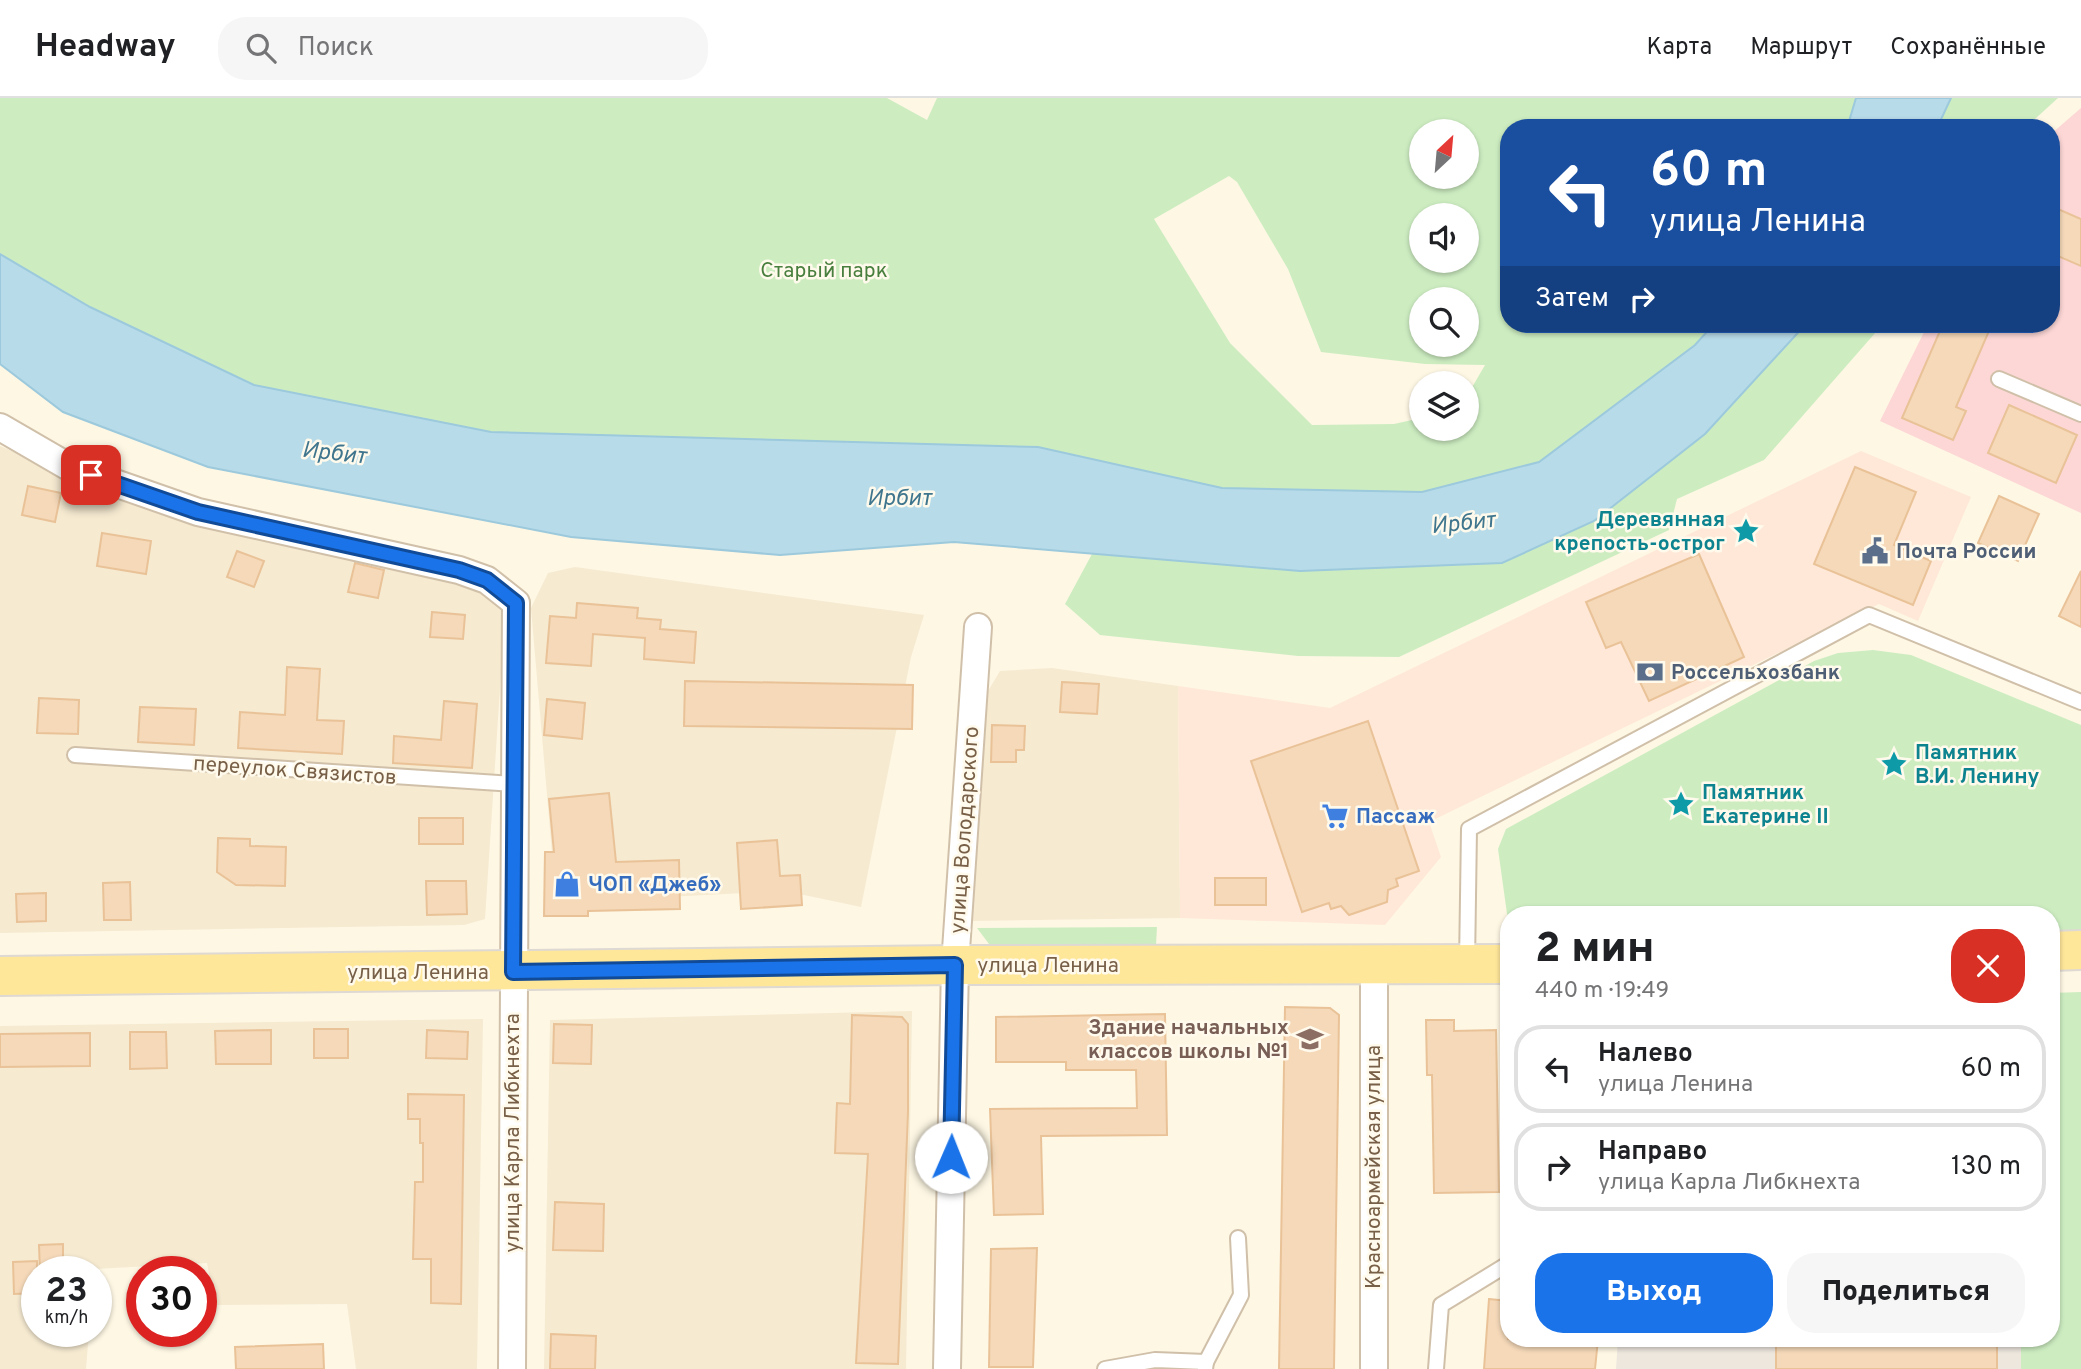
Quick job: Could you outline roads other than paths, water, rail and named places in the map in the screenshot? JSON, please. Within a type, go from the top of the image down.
[{"type":"main road","points":[[2060,951],[2081,950]]},
{"type":"main road","name":"улица Ленина","points":[[0,976],[955,965],[1500,964]]},
{"type":"street","name":"улица Карла Либкнехта","points":[[0,427],[69,467],[112,484],[198,512],[459,570],[487,580],[516,603],[512,1369]]},
{"type":"street","name":"улица Володарского","points":[[947,1369],[955,965],[978,627]]},
{"type":"street","name":"Красноармейская улица","points":[[1374,966],[1374,1369]]},
{"type":"lane","points":[[1999,379],[2081,414]]},
{"type":"lane","points":[[1467,965],[1469,829],[1869,615],[2081,702]]},
{"type":"lane","name":"переулок Связистов","points":[[75,755],[514,784]]},
{"type":"lane","points":[[1105,1369],[1155,1360],[1205,1365],[1241,1295],[1238,1238]]},
{"type":"lane","points":[[1436,1369],[1441,1305],[1500,1269]]},
{"type":"water","points":[[1856,98],[1951,98],[1941,119],[1850,119]]},
{"type":"water","name":"Ирбит","points":[[0,254],[90,307],[254,385],[491,432],[1038,447],[1222,488],[1422,492],[1539,462],[1695,345],[1706,333],[1798,333],[1705,434],[1594,521],[1502,563],[1300,571],[954,542],[780,555],[571,537],[208,467],[63,412],[0,364]]},
{"type":"place","name":"Деревянная крепость-острог","points":[[1746,531]]},
{"type":"place","name":"Почта России","points":[[1875,551]]},
{"type":"place","name":"Россельхозбанк","points":[[1650,672]]},
{"type":"place","name":"Памятник В.И. Ленину","points":[[1894,764]]},
{"type":"place","name":"Памятник Екатерине II","points":[[1681,804]]},
{"type":"place","name":"Пассаж","points":[[1335,816]]},
{"type":"place","name":"ЧОП «Джеб»","points":[[567,884]]},
{"type":"place","name":"Здание начальных классов школы №1","points":[[1310,1039]]},
{"type":"park label","name":"Старый парк","points":[[824,270]]}]
